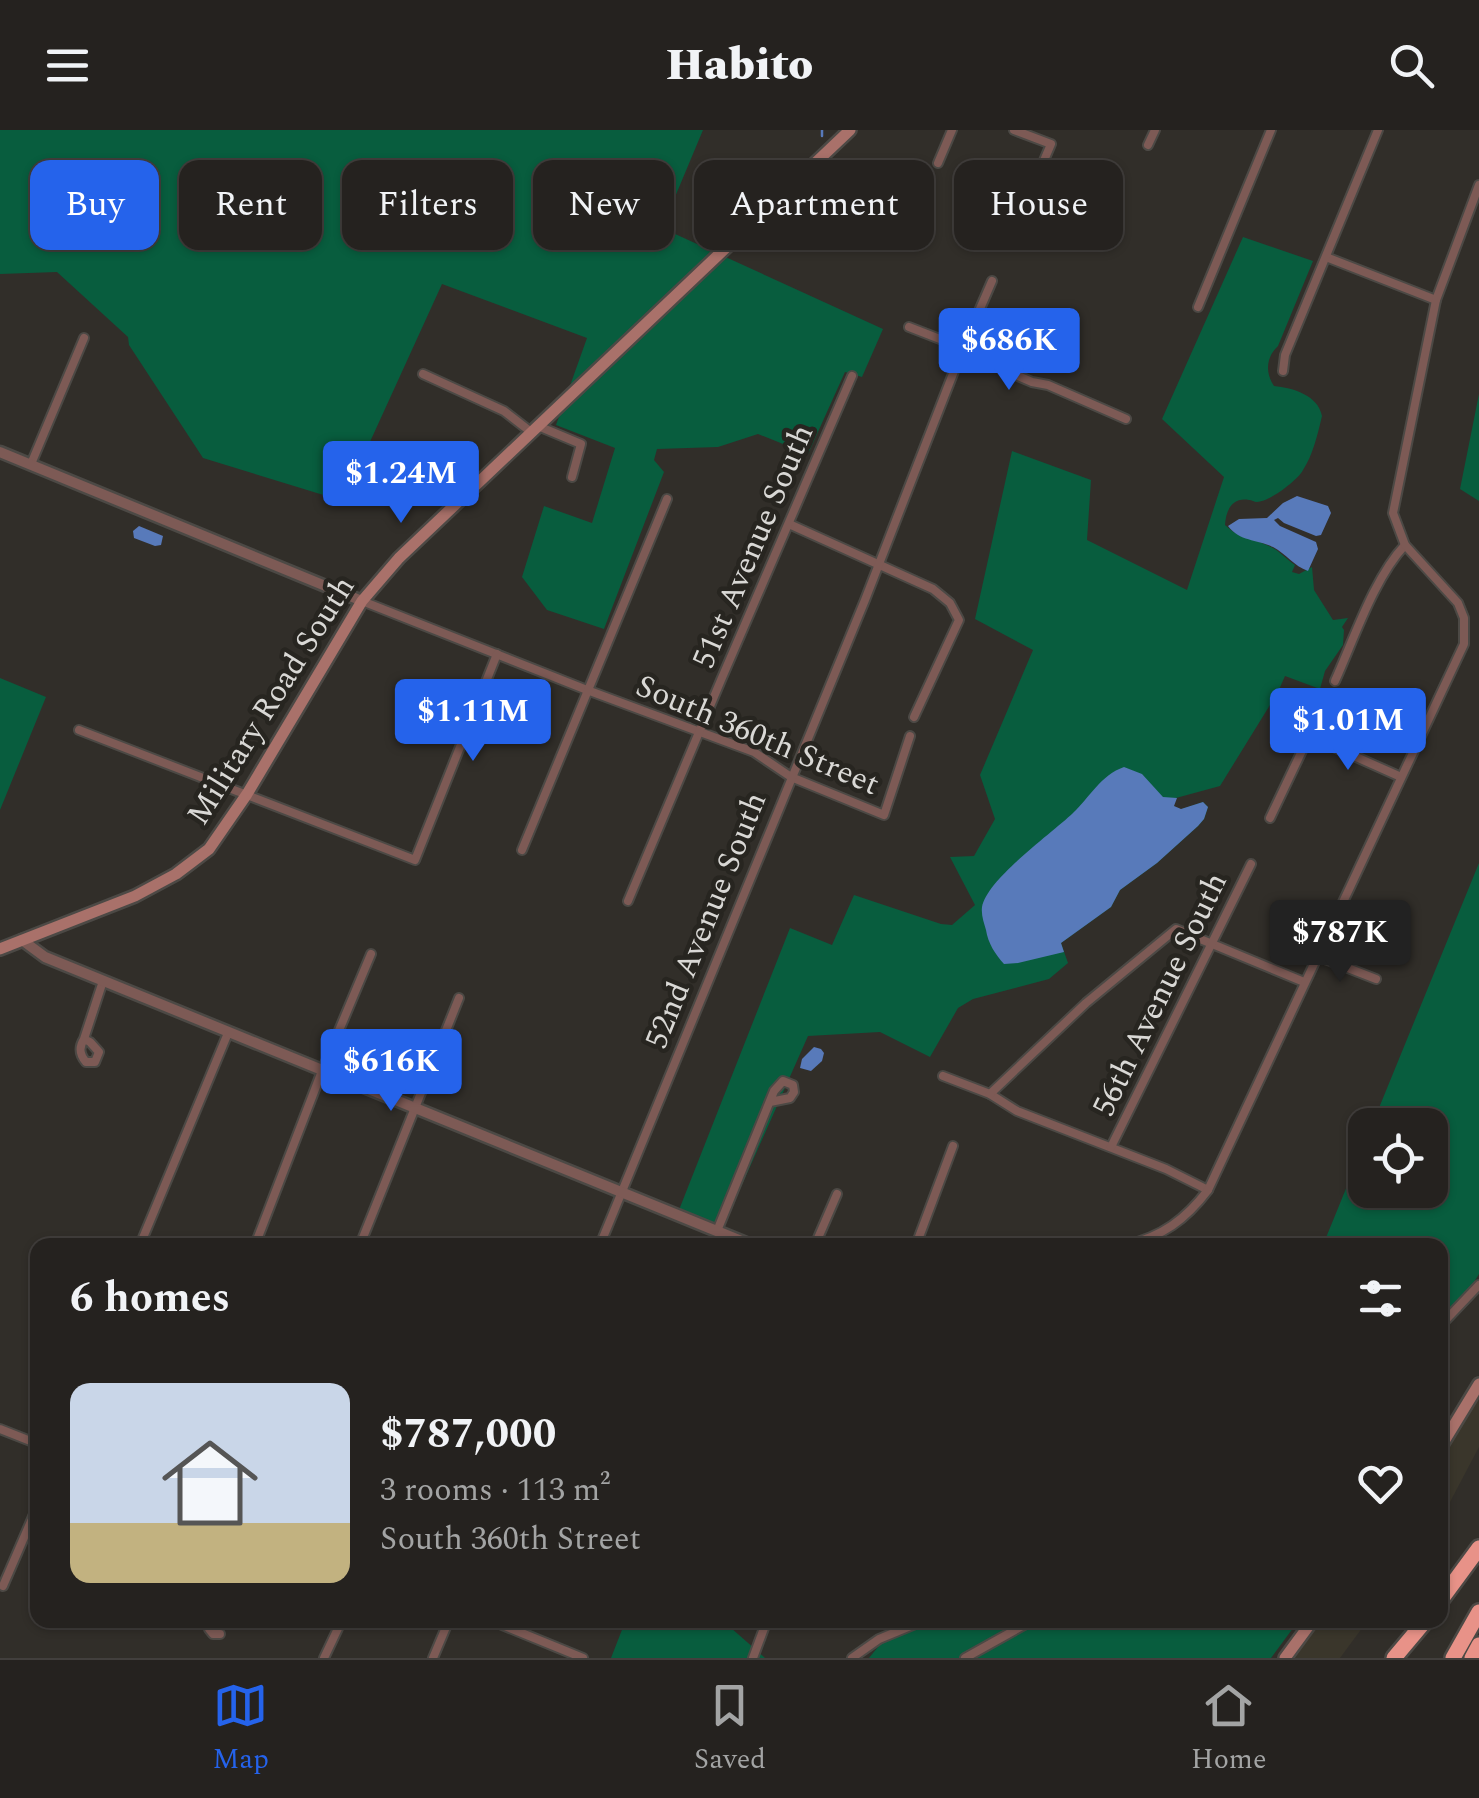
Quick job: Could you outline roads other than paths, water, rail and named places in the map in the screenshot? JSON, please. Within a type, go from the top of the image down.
[{"type":"highway","points":[[1448,1590],[1479,1548]]},
{"type":"highway","points":[[1453,1658],[1479,1612]]},
{"type":"highway","points":[[1394,1658],[1419,1628]]},
{"type":"highway","points":[[1472,1658],[1479,1645]]},
{"type":"main road","name":"Military Road South","points":[[0,949],[135,896],[176,874],[209,849],[248,794],[362,600],[424,532],[850,130]]},
{"type":"main road","points":[[1448,1435],[1479,1384]]},
{"type":"main road","points":[[1285,1658],[1307,1628]]},
{"type":"street","points":[[938,163],[952,130]]},
{"type":"street","points":[[1014,130],[1046,142]]},
{"type":"street","points":[[1039,160],[1046,142],[1045,130]]},
{"type":"street","points":[[1148,144],[1155,130]]},
{"type":"street","points":[[1198,306],[1271,130]]},
{"type":"street","points":[[1283,372],[1285,355],[1378,130]]},
{"type":"street","points":[[1148,1238],[1190,1213],[1208,1190],[1464,644],[1464,618],[1458,603],[1404,545],[1395,522],[1394,505],[1436,300],[1479,185]]},
{"type":"street","points":[[1326,257],[1436,300]]},
{"type":"street","name":"52nd Avenue South","points":[[603,1238],[992,281]]},
{"type":"street","points":[[910,327],[1126,419]]},
{"type":"street","points":[[30,464],[84,338]]},
{"type":"street","points":[[424,374],[504,410],[534,429],[581,444],[572,477]]},
{"type":"street","name":"51st Avenue South","points":[[628,902],[852,376]]},
{"type":"street","name":"South 360th Street","points":[[0,452],[587,690],[754,752],[791,777],[884,815],[910,736]]},
{"type":"street","points":[[522,850],[667,500]]},
{"type":"street","points":[[789,524],[933,588],[950,603],[959,620],[914,717]]},
{"type":"street","points":[[1335,680],[1378,586],[1404,545]]},
{"type":"street","points":[[79,730],[415,860],[497,654]]},
{"type":"street","points":[[1270,818],[1309,736],[1401,777]]},
{"type":"street","name":"56th Avenue South","points":[[1111,1147],[1251,864]]},
{"type":"street","points":[[990,1094],[1086,1003],[1176,929],[1304,982]]},
{"type":"street","points":[[22,940],[45,957],[734,1238]]},
{"type":"street","points":[[258,1238],[371,954]]},
{"type":"street","points":[[1317,956],[1376,979]]},
{"type":"street","points":[[84,1039],[103,981]]},
{"type":"street","points":[[363,1238],[459,998]]},
{"type":"street","points":[[143,1238],[228,1032]]},
{"type":"street","points":[[943,1076],[1208,1190]]},
{"type":"street","points":[[717,1231],[770,1102]]},
{"type":"street","points":[[919,1238],[953,1146]]},
{"type":"street","points":[[818,1238],[837,1194]]},
{"type":"street","points":[[1448,1318],[1479,1284]]},
{"type":"street","points":[[0,1429],[30,1441]]},
{"type":"street","points":[[3,1586],[30,1524]]},
{"type":"street","points":[[210,1628],[213,1634],[220,1634]]},
{"type":"street","points":[[324,1658],[338,1628]]},
{"type":"street","points":[[433,1658],[446,1628]]},
{"type":"street","points":[[510,1628],[583,1658]]},
{"type":"street","points":[[753,1658],[764,1628]]},
{"type":"street","points":[[852,1658],[879,1639],[905,1628]]},
{"type":"street","points":[[965,1658],[1019,1628]]},
{"type":"water","points":[[1297,496],[1328,506],[1331,513],[1321,535],[1316,536],[1278,518],[1274,520],[1316,542],[1318,549],[1308,571],[1273,547],[1243,538],[1228,526],[1239,519],[1267,518]]},
{"type":"water","points":[[139,526],[163,536],[161,545],[134,538],[133,531]]},
{"type":"water","points":[[1124,767],[1142,774],[1163,797],[1177,798],[1174,806],[1181,809],[1203,802],[1208,807],[1204,819],[1157,863],[1120,890],[1111,907],[1061,943],[1064,952],[1004,964],[990,944],[984,922],[982,907],[986,896],[1007,870],[1073,813],[1102,781]]},
{"type":"water","points":[[814,1047],[824,1053],[822,1061],[811,1071],[800,1068],[802,1059]]},
{"type":"waterway","points":[[822,130],[822,136]]}]
